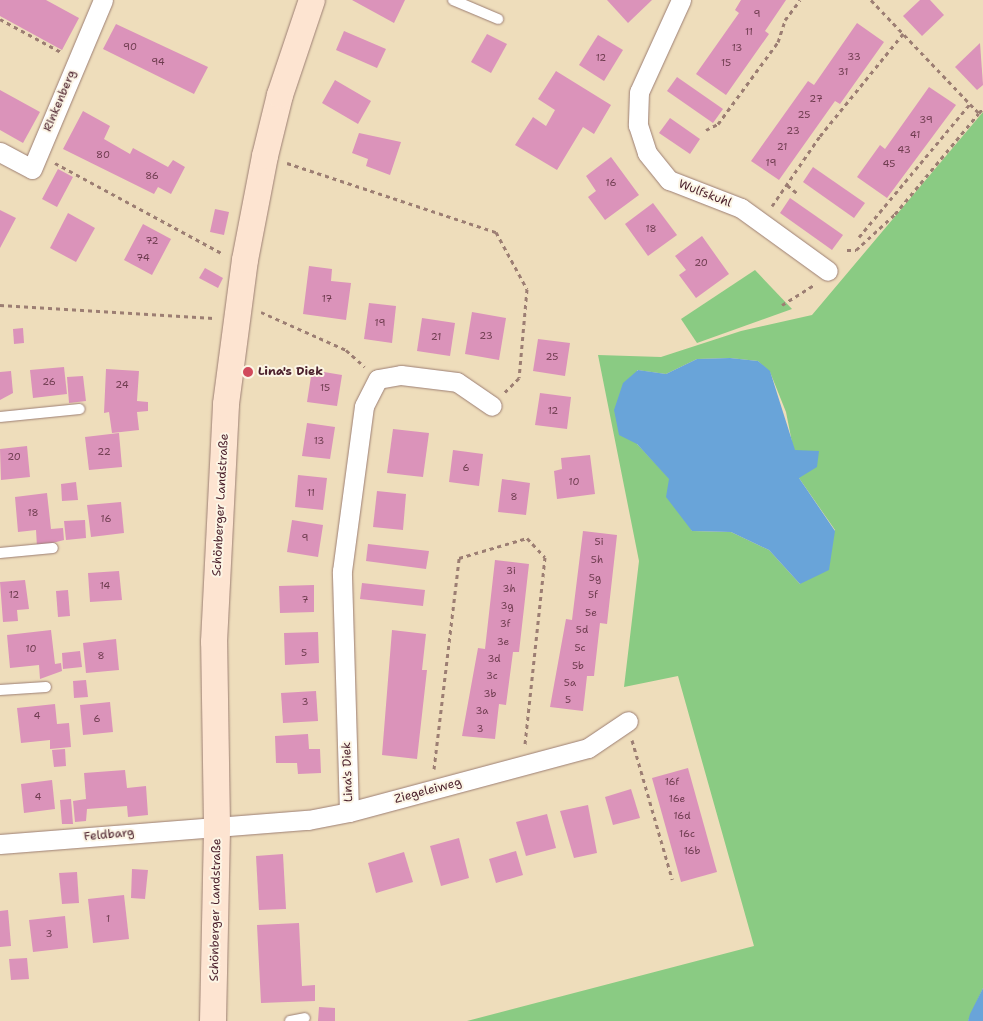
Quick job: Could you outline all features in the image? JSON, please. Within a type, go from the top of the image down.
[{"type":"main road","name":"Schönberger Landstraße","points":[[213,1021],[217,826],[214,642],[226,404],[245,260],[265,156],[312,0]]},
{"type":"street","name":"Rinkenberg","points":[[0,152],[32,169],[103,0]]},
{"type":"street","name":"Wulfskuhl","points":[[682,0],[639,92],[638,125],[647,153],[669,180],[741,208],[760,224],[828,272]]},
{"type":"street","points":[[378,379],[401,374],[457,382],[492,406]]},
{"type":"street","name":"Lina's Diek","points":[[350,812],[342,570],[364,406],[378,379]]},
{"type":"street","name":"Ziegeleiweg","points":[[217,826],[308,820],[350,812],[588,748],[628,721]]},
{"type":"street","name":"Feldbarg","points":[[0,844],[217,826]]},
{"type":"lane","points":[[453,0],[498,19]]},
{"type":"lane","points":[[0,417],[80,409]]},
{"type":"lane","points":[[0,553],[53,548]]},
{"type":"lane","points":[[0,690],[46,687]]},
{"type":"lane","points":[[290,1021],[304,1018]]},
{"type":"path","points":[[706,130],[718,124],[772,49],[800,0]]},
{"type":"path","points":[[871,0],[979,113]]},
{"type":"path","points":[[0,19],[77,61]]},
{"type":"path","points":[[760,224],[787,185],[903,34]]},
{"type":"path","points":[[859,237],[970,104]]},
{"type":"path","points":[[848,250],[856,250],[895,214],[983,108]]},
{"type":"path","points":[[38,154],[226,256],[245,260]]},
{"type":"path","points":[[265,156],[496,232],[527,289],[519,378],[492,406]]},
{"type":"path","points":[[787,185],[797,193]]},
{"type":"path","points":[[782,305],[806,293],[828,272]]},
{"type":"path","points":[[0,305],[237,314],[258,311],[346,350],[378,379]]},
{"type":"path","points":[[438,788],[434,768],[459,558],[527,538],[545,558],[525,745],[527,765]]},
{"type":"path","points":[[449,582],[456,584]]},
{"type":"path","points":[[628,721],[672,879]]},
{"type":"green space","points":[[983,112],[983,988],[968,1021],[467,1021],[754,946],[678,676],[624,687],[639,561],[598,355],[661,357],[741,331],[812,315]],"holes":[[[730,358],[758,361],[770,372],[786,412],[799,478],[835,530],[800,584],[769,550],[731,532],[692,531],[670,479],[637,444],[637,370],[666,374],[697,359]]]},
{"type":"green space","points":[[755,270],[792,309],[697,343],[681,319]]},
{"type":"water","points":[[730,358],[758,361],[770,371],[795,450],[819,451],[817,467],[799,478],[835,531],[829,570],[800,584],[769,550],[731,532],[692,531],[666,497],[669,479],[637,444],[619,435],[614,410],[623,383],[638,370],[666,374],[697,359]]},
{"type":"water","points":[[983,988],[983,1021],[968,1021],[970,1014]]},
{"type":"building","points":[[0,0],[46,0],[79,18],[62,50],[0,16]]},
{"type":"building","points":[[352,0],[405,0],[394,23]]},
{"type":"building","points":[[607,0],[652,0],[628,23]]},
{"type":"building","points":[[741,0],[786,0],[765,31],[769,34],[726,95],[696,74],[739,13],[735,10]]},
{"type":"building","points":[[920,0],[930,0],[944,15],[922,36],[903,16]]},
{"type":"building","points":[[857,23],[884,42],[840,104],[835,101],[779,180],[751,161],[808,81],[814,85]]},
{"type":"building","points":[[116,24],[208,67],[194,94],[103,49]]},
{"type":"building","points":[[344,31],[386,49],[377,68],[336,50]]},
{"type":"building","points":[[487,34],[507,44],[491,73],[471,62]]},
{"type":"building","points":[[598,35],[623,50],[604,81],[579,65]]},
{"type":"building","points":[[980,43],[983,85],[977,90],[955,67]]},
{"type":"building","points":[[556,71],[611,105],[594,134],[583,127],[557,170],[515,145],[533,117],[546,126],[555,110],[538,99]]},
{"type":"building","points":[[677,77],[723,109],[713,123],[667,91]]},
{"type":"building","points":[[335,80],[371,101],[358,124],[322,103]]},
{"type":"building","points":[[929,87],[956,105],[887,198],[857,177],[880,145],[885,149]]},
{"type":"building","points":[[0,90],[40,112],[23,143],[0,130]]},
{"type":"building","points":[[83,111],[110,126],[104,139],[130,154],[133,148],[168,167],[173,160],[185,167],[171,194],[158,187],[154,194],[63,149]]},
{"type":"building","points":[[670,118],[700,139],[690,154],[659,133]]},
{"type":"building","points":[[359,133],[401,142],[390,175],[366,166],[368,159],[352,153]]},
{"type":"building","points":[[611,157],[639,195],[605,220],[588,197],[596,191],[586,176]]},
{"type":"building","points":[[813,167],[865,203],[854,218],[803,182]]},
{"type":"building","points":[[58,169],[73,177],[57,207],[42,199]]},
{"type":"building","points":[[790,198],[843,235],[832,250],[780,213]]},
{"type":"building","points":[[653,203],[677,235],[648,256],[625,224]]},
{"type":"building","points":[[215,209],[229,212],[224,235],[210,232]]},
{"type":"building","points":[[0,210],[16,218],[0,248]]},
{"type":"building","points":[[68,213],[95,228],[76,262],[50,248]]},
{"type":"building","points":[[143,224],[171,239],[152,275],[124,260]]},
{"type":"building","points":[[702,236],[729,274],[696,298],[679,275],[686,270],[675,256]]},
{"type":"building","points":[[309,266],[332,269],[331,281],[351,283],[346,320],[303,314]]},
{"type":"building","points":[[205,268],[223,278],[218,288],[199,278]]},
{"type":"building","points":[[369,303],[396,306],[392,343],[364,339]]},
{"type":"building","points":[[472,312],[506,318],[499,360],[465,354]]},
{"type":"building","points":[[422,318],[455,323],[450,356],[417,351]]},
{"type":"building","points":[[23,328],[24,343],[14,344],[13,329]]},
{"type":"building","points":[[538,339],[570,343],[565,376],[533,371]]},
{"type":"building","points":[[64,367],[67,394],[33,398],[30,370]]},
{"type":"building","points":[[106,369],[139,371],[137,401],[148,402],[148,411],[137,412],[139,430],[112,433],[109,412],[104,413]]},
{"type":"building","points":[[312,370],[342,375],[337,406],[307,402]]},
{"type":"building","points":[[11,371],[13,393],[0,400],[0,372]]},
{"type":"building","points":[[83,376],[86,401],[69,403],[67,377]]},
{"type":"building","points":[[540,393],[571,397],[567,429],[535,425]]},
{"type":"building","points":[[307,423],[335,427],[330,459],[302,456]]},
{"type":"building","points":[[393,429],[429,433],[423,477],[387,473]]},
{"type":"building","points":[[119,433],[122,467],[89,470],[85,437]]},
{"type":"building","points":[[27,446],[30,477],[1,480],[0,449]]},
{"type":"building","points":[[453,450],[483,454],[479,486],[449,482]]},
{"type":"building","points":[[590,455],[595,494],[557,499],[554,471],[562,469],[561,458]]},
{"type":"building","points":[[298,475],[327,478],[323,510],[295,507]]},
{"type":"building","points":[[502,479],[530,483],[526,515],[498,512]]},
{"type":"building","points":[[76,482],[78,500],[62,501],[61,484]]},
{"type":"building","points":[[377,491],[406,494],[403,530],[373,527]]},
{"type":"building","points":[[47,493],[51,529],[63,528],[64,540],[37,547],[36,530],[18,532],[15,497]]},
{"type":"building","points":[[121,502],[124,533],[91,537],[87,505]]},
{"type":"building","points":[[85,520],[86,538],[66,540],[64,521]]},
{"type":"building","points":[[292,520],[323,525],[318,557],[287,552]]},
{"type":"building","points":[[583,531],[617,535],[607,624],[600,623],[594,676],[587,676],[583,711],[550,707],[566,619],[572,620]]},
{"type":"building","points":[[368,544],[429,551],[426,569],[366,561]]},
{"type":"building","points":[[495,560],[529,564],[519,652],[513,652],[506,705],[499,704],[495,739],[462,736],[478,648],[485,649]]},
{"type":"building","points":[[119,571],[122,600],[90,602],[88,573]]},
{"type":"building","points":[[25,580],[29,609],[17,610],[18,621],[3,622],[0,582]]},
{"type":"building","points":[[362,583],[425,590],[423,606],[360,599]]},
{"type":"building","points":[[314,585],[314,612],[280,613],[279,586]]},
{"type":"building","points":[[68,590],[70,616],[58,617],[56,591]]},
{"type":"building","points":[[51,630],[55,664],[61,663],[62,671],[40,679],[39,665],[10,668],[7,635]]},
{"type":"building","points":[[392,630],[426,634],[422,670],[427,670],[417,759],[382,755]]},
{"type":"building","points":[[318,632],[319,663],[285,665],[284,633]]},
{"type":"building","points":[[116,639],[119,670],[86,673],[83,643]]},
{"type":"building","points":[[80,651],[82,667],[63,669],[62,653]]},
{"type":"building","points":[[86,680],[88,697],[74,698],[73,681]]},
{"type":"building","points":[[316,691],[318,721],[283,723],[281,693]]},
{"type":"building","points":[[110,702],[113,732],[83,735],[80,705]]},
{"type":"building","points":[[55,704],[57,724],[69,723],[71,747],[50,749],[50,740],[21,743],[17,708]]},
{"type":"building","points":[[308,734],[309,749],[320,749],[321,773],[298,774],[297,763],[276,763],[275,736]]},
{"type":"building","points":[[65,749],[66,766],[54,767],[52,750]]},
{"type":"building","points":[[688,768],[717,872],[681,882],[652,778]]},
{"type":"building","points":[[125,770],[127,788],[146,786],[148,815],[128,817],[127,806],[87,809],[86,821],[75,822],[73,801],[86,799],[84,773]]},
{"type":"building","points":[[52,780],[55,809],[24,813],[21,784]]},
{"type":"building","points":[[631,789],[640,818],[613,825],[605,797]]},
{"type":"building","points":[[71,799],[73,824],[62,824],[60,800]]},
{"type":"building","points":[[588,805],[597,853],[574,858],[560,811]]},
{"type":"building","points":[[547,814],[556,848],[526,856],[516,822]]},
{"type":"building","points":[[459,838],[469,878],[441,886],[430,846]]},
{"type":"building","points":[[516,851],[523,875],[496,883],[489,859]]},
{"type":"building","points":[[404,852],[413,882],[376,893],[368,863]]},
{"type":"building","points":[[283,854],[286,909],[259,910],[256,856]]},
{"type":"building","points":[[132,869],[148,870],[145,899],[131,898]]},
{"type":"building","points":[[77,872],[79,903],[62,904],[59,873]]},
{"type":"building","points":[[124,895],[129,939],[93,943],[88,899]]},
{"type":"building","points":[[8,910],[11,946],[0,947],[0,911]]},
{"type":"building","points":[[65,916],[68,948],[33,952],[29,920]]},
{"type":"building","points":[[299,923],[302,986],[315,985],[315,1001],[261,1003],[257,925]]},
{"type":"building","points":[[27,958],[29,979],[11,980],[9,959]]},
{"type":"building","points":[[319,1007],[335,1008],[335,1021],[318,1021]]},
{"type":"place","name":"Lina's Diek","points":[[248,372]]}]
